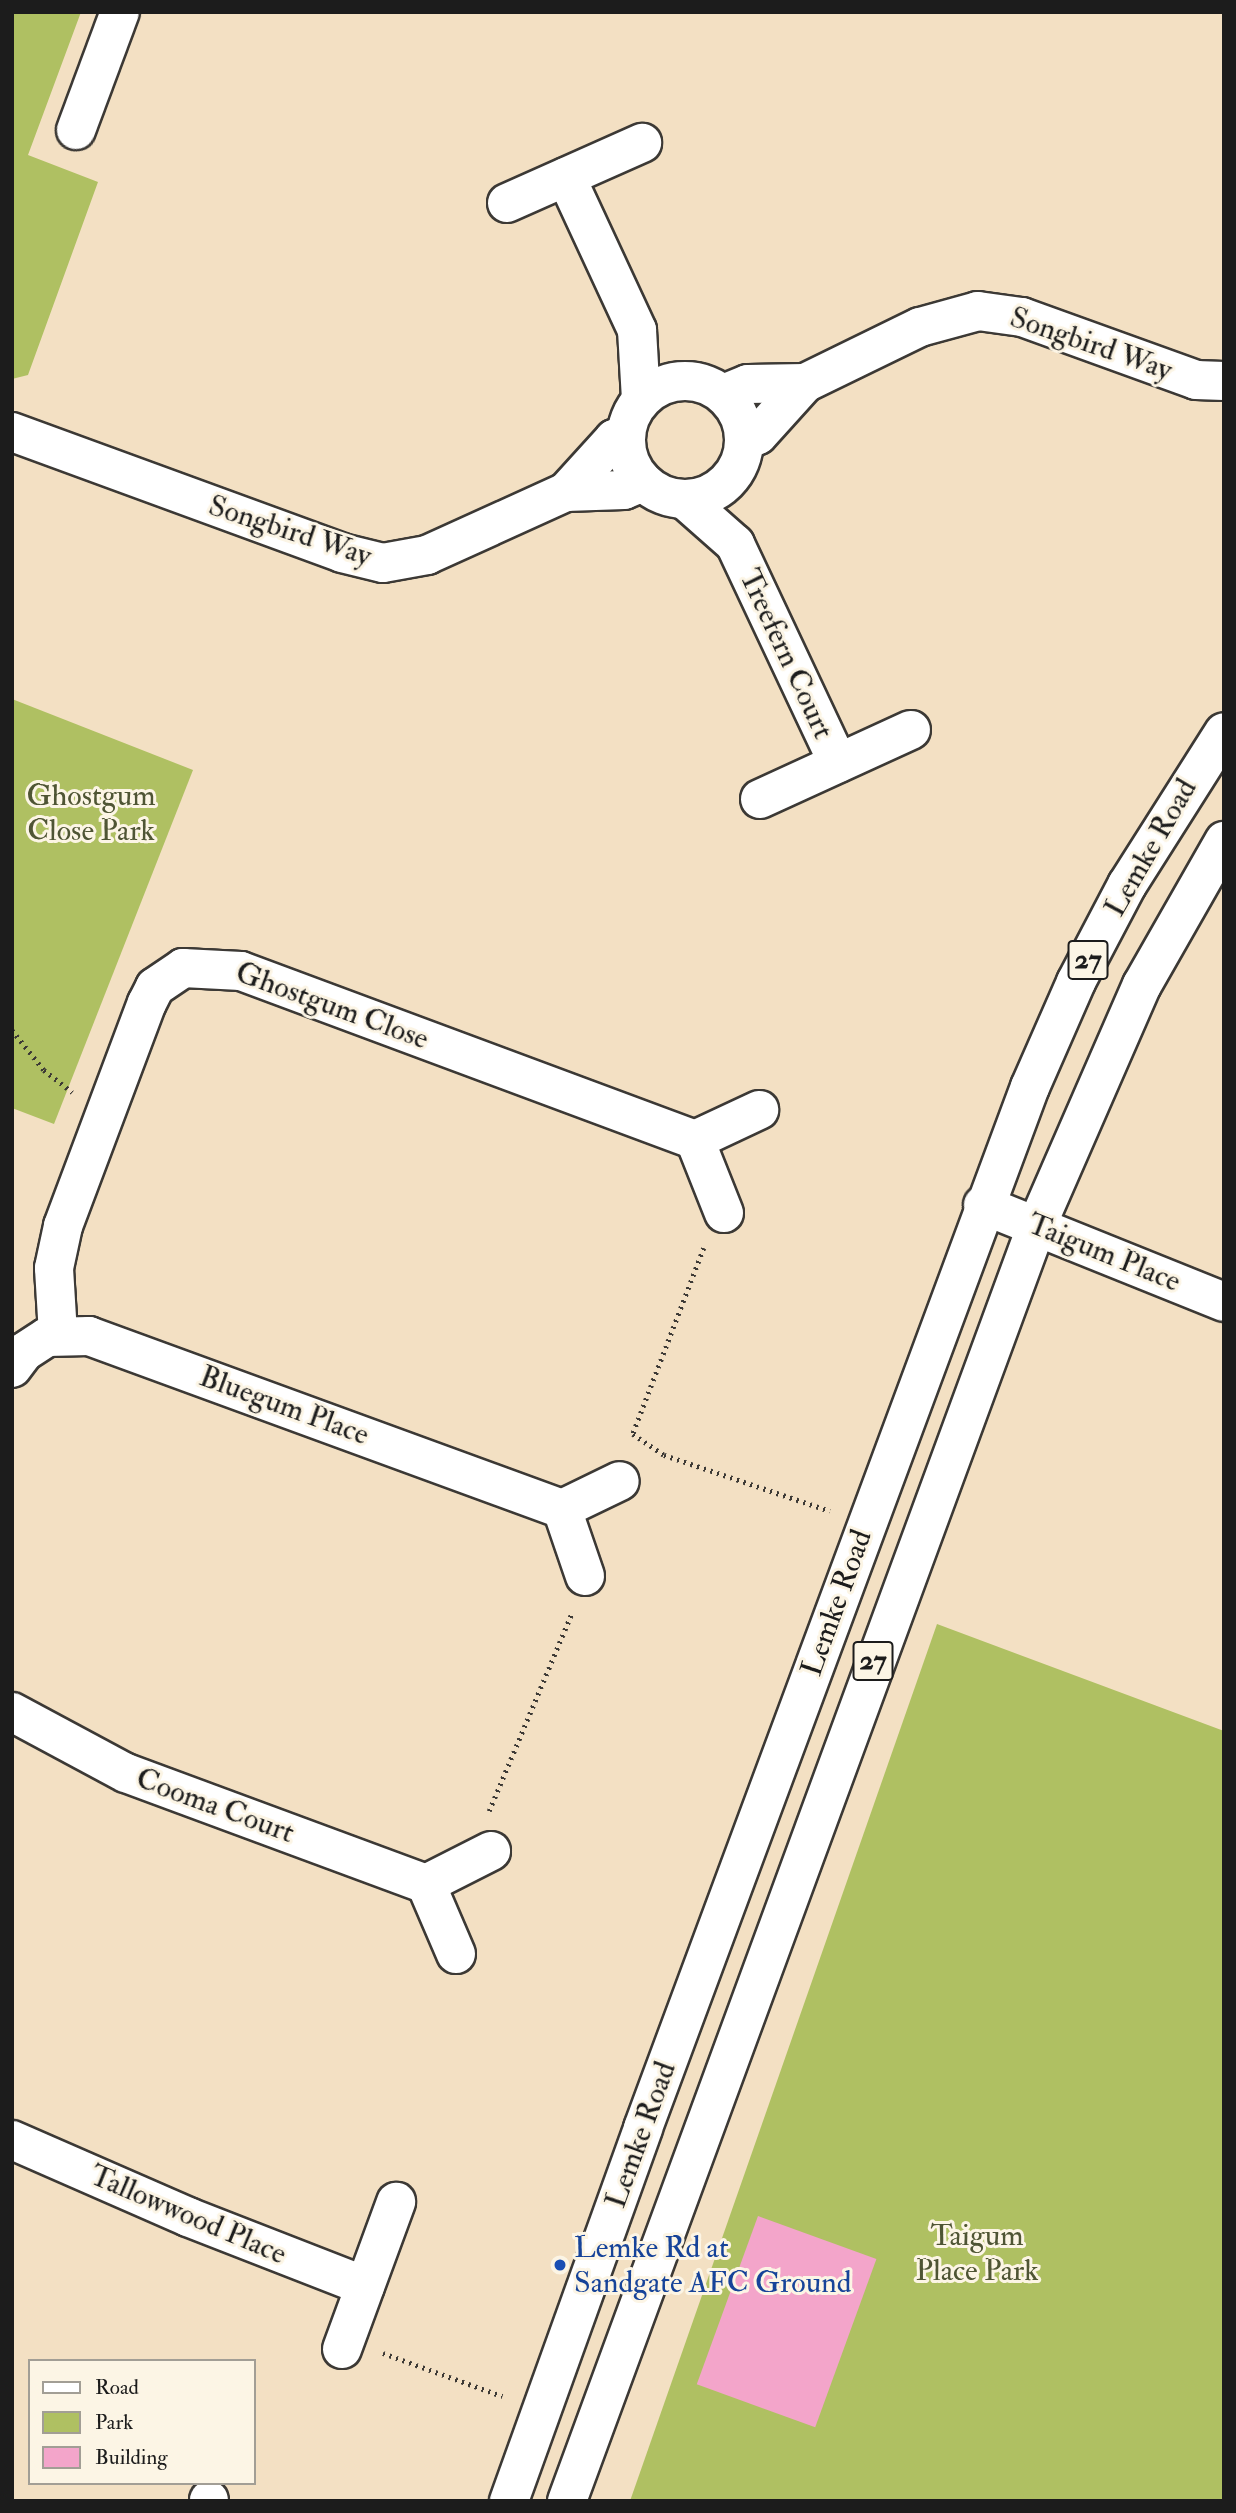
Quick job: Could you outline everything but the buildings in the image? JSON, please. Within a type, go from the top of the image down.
[{"type":"street","points":[[76,130],[120,12]]},
{"type":"street","points":[[507,203],[642,143]]},
{"type":"street","points":[[566,177],[637,330],[641,399]]},
{"type":"street","name":"Songbird Way","points":[[745,441],[758,435],[805,383],[920,327],[978,311],[1022,317],[1196,380],[1224,381]]},
{"type":"street","points":[[637,330],[678,364],[688,380]]},
{"type":"street","points":[[688,380],[723,394],[743,423],[745,441],[737,470],[727,482],[700,497],[684,499],[655,492],[643,482],[632,469],[625,435],[629,416],[641,399],[654,388],[688,380]]},
{"type":"street","name":"Songbird Way","points":[[723,394],[748,384],[805,383]]},
{"type":"street","name":"Songbird Way","points":[[12,432],[342,553],[383,563],[427,555],[566,492],[624,490],[643,482]]},
{"type":"street","name":"Songbird Way","points":[[566,492],[614,439],[625,435]]},
{"type":"street","name":"Treefern Court","points":[[727,482],[736,503],[735,544]]},
{"type":"street","name":"Treefern Court","points":[[684,499],[735,544],[838,763]]},
{"type":"street","name":"Treefern Court","points":[[761,799],[911,730]]},
{"type":"street","name":"Lemke Road","points":[[509,2501],[983,1205],[1076,982],[1127,885],[1224,732]]},
{"type":"street","name":"Lemke Road","points":[[567,2501],[1037,1225],[1131,1008],[1185,903],[1224,841]]},
{"type":"street","name":"Ghostgum Close","points":[[58,1334],[58,1244],[107,1106],[155,987],[183,968],[222,966],[695,1140]]},
{"type":"street","points":[[724,1213],[695,1140],[759,1110]]},
{"type":"street","name":"Taigum Place","points":[[983,1205],[1224,1302]]},
{"type":"street","points":[[12,1368],[33,1344],[58,1334]]},
{"type":"street","name":"Bluegum Place","points":[[58,1334],[106,1341],[562,1509]]},
{"type":"street","points":[[585,1576],[562,1509],[620,1481]]},
{"type":"street","name":"Cooma Court","points":[[12,1712],[126,1773],[426,1884]]},
{"type":"street","points":[[456,1954],[426,1884],[491,1852]]},
{"type":"street","name":"Tallowwood Place","points":[[12,2140],[361,2297]]},
{"type":"street","points":[[342,2349],[396,2202]]},
{"type":"path","points":[[12,1030],[44,1070],[72,1092],[107,1106]]},
{"type":"path","points":[[724,1213],[706,1243],[633,1434],[664,1455],[831,1512]]},
{"type":"path","points":[[491,1852],[482,1828],[565,1620],[577,1608],[585,1576]]},
{"type":"path","points":[[361,2297],[378,2351],[502,2396]]},
{"type":"green space","points":[[12,12],[81,12],[28,155],[98,182],[28,375],[12,379]]},
{"type":"green space","name":"Ghostgum Close Park","points":[[12,699],[193,770],[54,1124],[12,1108]]},
{"type":"green space","name":"Taigum Place Park","points":[[937,1624],[1224,1731],[1224,2501],[630,2501]]},
{"type":"place","name":"Lemke Rd at Sandgate AFC Ground","points":[[560,2265]]}]
